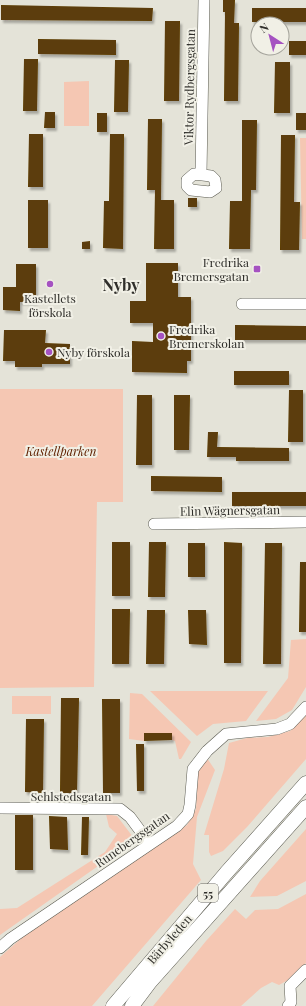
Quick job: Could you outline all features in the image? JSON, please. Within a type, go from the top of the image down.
[{"type":"main road","name":"Bärbyleden","points":[[113,1006],[226,873],[306,783]]},
{"type":"main road","name":"Bärbyleden","points":[[132,1006],[150,982],[306,806]]},
{"type":"street","name":"Viktor Rydbergsgatan","points":[[201,174],[204,0]]},
{"type":"street","points":[[242,304],[306,304]]},
{"type":"street","name":"Elin Wägnersgatan","points":[[154,524],[306,522]]},
{"type":"street","name":"Runebergsgatan","points":[[0,948],[10,939],[177,826],[188,814],[193,769],[207,751],[226,734],[277,729],[290,724],[306,707]]},
{"type":"street","name":"Sehlstedsgatan","points":[[0,808],[120,809],[130,817],[150,844]]},
{"type":"street","points":[[291,1004],[290,986],[306,970]]},
{"type":"green space","points":[[89,81],[89,126],[64,126],[64,82]]},
{"type":"green space","points":[[300,138],[306,138],[306,239],[302,239]]},
{"type":"green space","name":"Kastellparken","points":[[0,389],[123,389],[123,502],[97,502],[94,687],[0,688]]},
{"type":"green space","points":[[306,639],[306,687],[292,710],[276,719],[256,721],[288,678],[291,640]]},
{"type":"green space","points":[[150,691],[268,691],[246,721],[213,724],[197,736]]},
{"type":"green space","points":[[130,693],[142,694],[191,742],[181,759],[179,759],[175,741],[172,740],[172,733],[144,733],[144,741],[129,739]]},
{"type":"green space","points":[[12,696],[51,696],[51,714],[12,714]]},
{"type":"green space","points":[[306,711],[306,759],[247,827],[223,851],[211,856],[209,852],[209,835],[204,835],[224,769],[229,743],[247,738],[268,737],[290,731]]},
{"type":"green space","points":[[207,758],[215,770],[197,817],[193,864],[201,880],[92,1006],[0,1006],[0,957],[33,928],[187,825],[196,809],[198,770]]},
{"type":"green space","points":[[106,814],[117,816],[133,837],[118,852],[0,935],[0,909],[17,908],[105,852],[117,834],[109,827]]},
{"type":"green space","points":[[306,829],[306,881],[277,896],[250,897],[260,881]]},
{"type":"green space","points":[[306,894],[306,963],[288,980],[279,985],[272,982],[261,988],[241,1006],[153,1006],[206,941],[235,909],[246,919],[255,910],[278,909]]},
{"type":"building","points":[[223,0],[235,0],[234,23],[239,23],[238,101],[224,101],[225,12],[223,12]]},
{"type":"building","points":[[1,5],[153,8],[152,21],[1,20]]},
{"type":"building","points":[[252,8],[306,8],[306,22],[290,22],[290,16],[252,16]]},
{"type":"building","points":[[165,21],[180,21],[179,101],[164,101]]},
{"type":"building","points":[[38,39],[116,40],[116,55],[38,54]]},
{"type":"building","points":[[290,41],[306,41],[306,55],[290,55]]},
{"type":"building","points":[[24,59],[38,59],[37,111],[23,111]]},
{"type":"building","points":[[115,60],[129,60],[128,112],[114,112]]},
{"type":"building","points":[[275,62],[290,62],[290,113],[274,113]]},
{"type":"building","points":[[45,112],[55,112],[55,128],[44,128]]},
{"type":"building","points":[[97,113],[107,113],[107,132],[97,132]]},
{"type":"building","points":[[296,113],[306,113],[306,130],[296,130]]},
{"type":"building","points":[[148,119],[162,119],[161,200],[174,200],[174,249],[154,249],[155,190],[147,190]]},
{"type":"building","points":[[242,120],[257,120],[256,190],[251,190],[250,249],[229,249],[230,201],[242,201]]},
{"type":"building","points":[[29,134],[43,134],[43,187],[28,187]]},
{"type":"building","points":[[110,134],[124,134],[123,249],[103,248],[104,201],[109,201]]},
{"type":"building","points":[[281,135],[295,135],[294,202],[300,202],[299,250],[280,250]]},
{"type":"building","points":[[188,198],[197,198],[197,207],[188,207]]},
{"type":"building","points":[[28,200],[48,200],[48,248],[28,248]]},
{"type":"building","points":[[90,241],[90,249],[82,249],[82,242]]},
{"type":"building","points":[[146,263],[178,263],[178,297],[191,297],[191,361],[187,361],[187,373],[132,372],[132,341],[153,342],[153,323],[130,323],[130,301],[146,301]]},
{"type":"building","points":[[16,264],[36,264],[36,302],[20,302],[20,311],[3,310],[3,287],[16,287]]},
{"type":"building","points":[[235,325],[306,326],[306,340],[235,340]]},
{"type":"building","points":[[4,330],[46,330],[45,343],[70,344],[70,364],[42,364],[42,367],[15,367],[15,361],[3,361]]},
{"type":"building","points":[[234,371],[289,371],[289,385],[234,385]]},
{"type":"building","points":[[289,390],[303,390],[303,442],[288,442]]},
{"type":"building","points":[[137,395],[152,395],[152,465],[136,465]]},
{"type":"building","points":[[174,395],[190,395],[189,450],[174,450]]},
{"type":"building","points":[[208,432],[218,432],[217,447],[289,448],[289,461],[236,461],[236,457],[207,457]]},
{"type":"building","points":[[151,476],[222,477],[222,492],[151,491]]},
{"type":"building","points":[[232,492],[306,492],[306,506],[232,506]]},
{"type":"building","points":[[112,542],[130,542],[130,596],[112,596]]},
{"type":"building","points":[[149,542],[166,542],[165,597],[148,597]]},
{"type":"building","points":[[224,542],[242,543],[241,663],[224,663]]},
{"type":"building","points":[[188,543],[205,543],[205,577],[188,577]]},
{"type":"building","points":[[265,543],[282,543],[281,664],[263,664]]},
{"type":"building","points":[[300,562],[306,562],[306,632],[299,632]]},
{"type":"building","points":[[112,609],[130,609],[129,664],[112,664]]},
{"type":"building","points":[[147,610],[165,610],[164,664],[146,664]]},
{"type":"building","points":[[188,610],[206,610],[207,645],[189,644]]},
{"type":"building","points":[[61,698],[79,698],[77,793],[60,793]]},
{"type":"building","points":[[102,699],[120,699],[120,793],[103,793]]},
{"type":"building","points":[[26,719],[44,719],[43,793],[25,792]]},
{"type":"building","points":[[144,733],[172,733],[172,740],[144,741]]},
{"type":"building","points":[[136,744],[144,744],[144,791],[137,791]]},
{"type":"building","points":[[15,815],[33,815],[33,870],[15,870]]},
{"type":"building","points":[[49,816],[67,817],[68,850],[50,849]]},
{"type":"building","points":[[82,817],[89,817],[88,855],[81,855]]},
{"type":"place","name":"Fredrika Bremersgatan","points":[[257,269]]},
{"type":"place","name":"Kastellets förskola","points":[[50,284]]},
{"type":"place","name":"Fredrika Bremerskolan","points":[[161,336]]},
{"type":"place","name":"Nyby förskola","points":[[49,352]]},
{"type":"district","name":"Nyby","points":[[121,284]]}]
